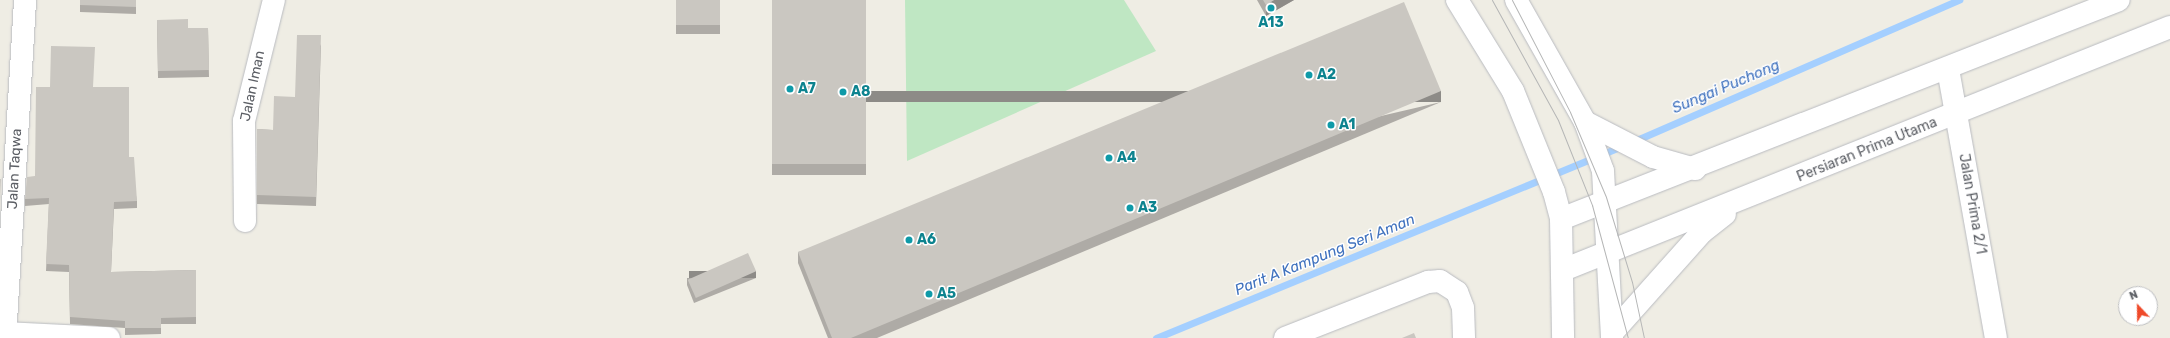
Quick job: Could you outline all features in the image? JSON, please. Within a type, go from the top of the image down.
[{"type":"main road","name":"Jalan Taqwa","points":[[5,336],[25,0]]},
{"type":"main road","name":"Jalan Iman","points":[[245,221],[244,121],[274,0]]},
{"type":"main road","points":[[1457,0],[1513,91],[1554,192],[1561,219],[1563,270],[1562,338]]},
{"type":"main road","points":[[1516,0],[1560,74],[1585,122],[1603,171],[1606,203],[1607,252],[1612,335]]},
{"type":"main road","points":[[1561,219],[1695,169],[2119,0]]},
{"type":"main road","name":"Persiaran Prima Utama","points":[[1563,270],[1744,200],[2170,27]]},
{"type":"main road","name":"Jalan Prima 2/1","points":[[1948,69],[1996,338]]},
{"type":"main road","points":[[1585,122],[1653,157],[1695,169]]},
{"type":"main road","points":[[1612,335],[1702,232],[1744,200]]},
{"type":"main road","points":[[1285,338],[1428,282],[1440,281],[1457,292],[1463,308],[1464,338]]},
{"type":"main road","points":[[5,336],[109,338]]},
{"type":"green space","points":[[905,0],[1124,0],[1156,51],[907,161]]},
{"type":"building","points":[[80,0],[136,0],[136,7],[80,5]]},
{"type":"building","points":[[676,0],[720,0],[720,25],[676,25]]},
{"type":"building","points":[[772,0],[866,0],[866,164],[772,164]]},
{"type":"building","points":[[1263,0],[1274,0],[1266,5]]},
{"type":"building","points":[[1404,2],[1441,91],[851,338],[832,338],[798,252]]},
{"type":"building","points":[[188,19],[188,28],[208,28],[209,70],[158,71],[157,20]]},
{"type":"building","points":[[297,35],[321,35],[316,197],[257,195],[257,129],[273,130],[274,96],[295,97]]},
{"type":"building","points":[[51,46],[95,47],[93,87],[129,87],[129,157],[134,157],[137,201],[114,202],[111,272],[196,270],[196,317],[161,318],[161,328],[125,328],[125,321],[70,317],[69,265],[46,264],[49,198],[25,199],[27,177],[35,176],[36,87],[50,87]]},
{"type":"building","points":[[0,179],[1,179],[0,201]]},
{"type":"building","points":[[748,253],[756,271],[696,298],[688,280]]},
{"type":"building","points":[[1414,333],[1416,338],[1402,338]]},
{"type":"waterway","name":"Sungai Puchong","points":[[1632,142],[1959,0]]},
{"type":"waterway","name":"Parit A Kampung Seri Aman","points":[[1156,338],[1622,146]]},
{"type":"tram line","points":[[1492,0],[1558,120],[1592,205],[1628,338]]},
{"type":"tram line","points":[[1512,0],[1570,112],[1606,197],[1632,282],[1644,338]]},
{"type":"place","name":"A13","points":[[1271,8]]},
{"type":"place","name":"A2","points":[[1309,75]]},
{"type":"place","name":"A7","points":[[790,89]]},
{"type":"place","name":"A8","points":[[843,92]]},
{"type":"place","name":"A1","points":[[1331,125]]},
{"type":"place","name":"A4","points":[[1109,158]]},
{"type":"place","name":"A3","points":[[1130,208]]},
{"type":"place","name":"A6","points":[[909,240]]},
{"type":"place","name":"A5","points":[[929,294]]}]
